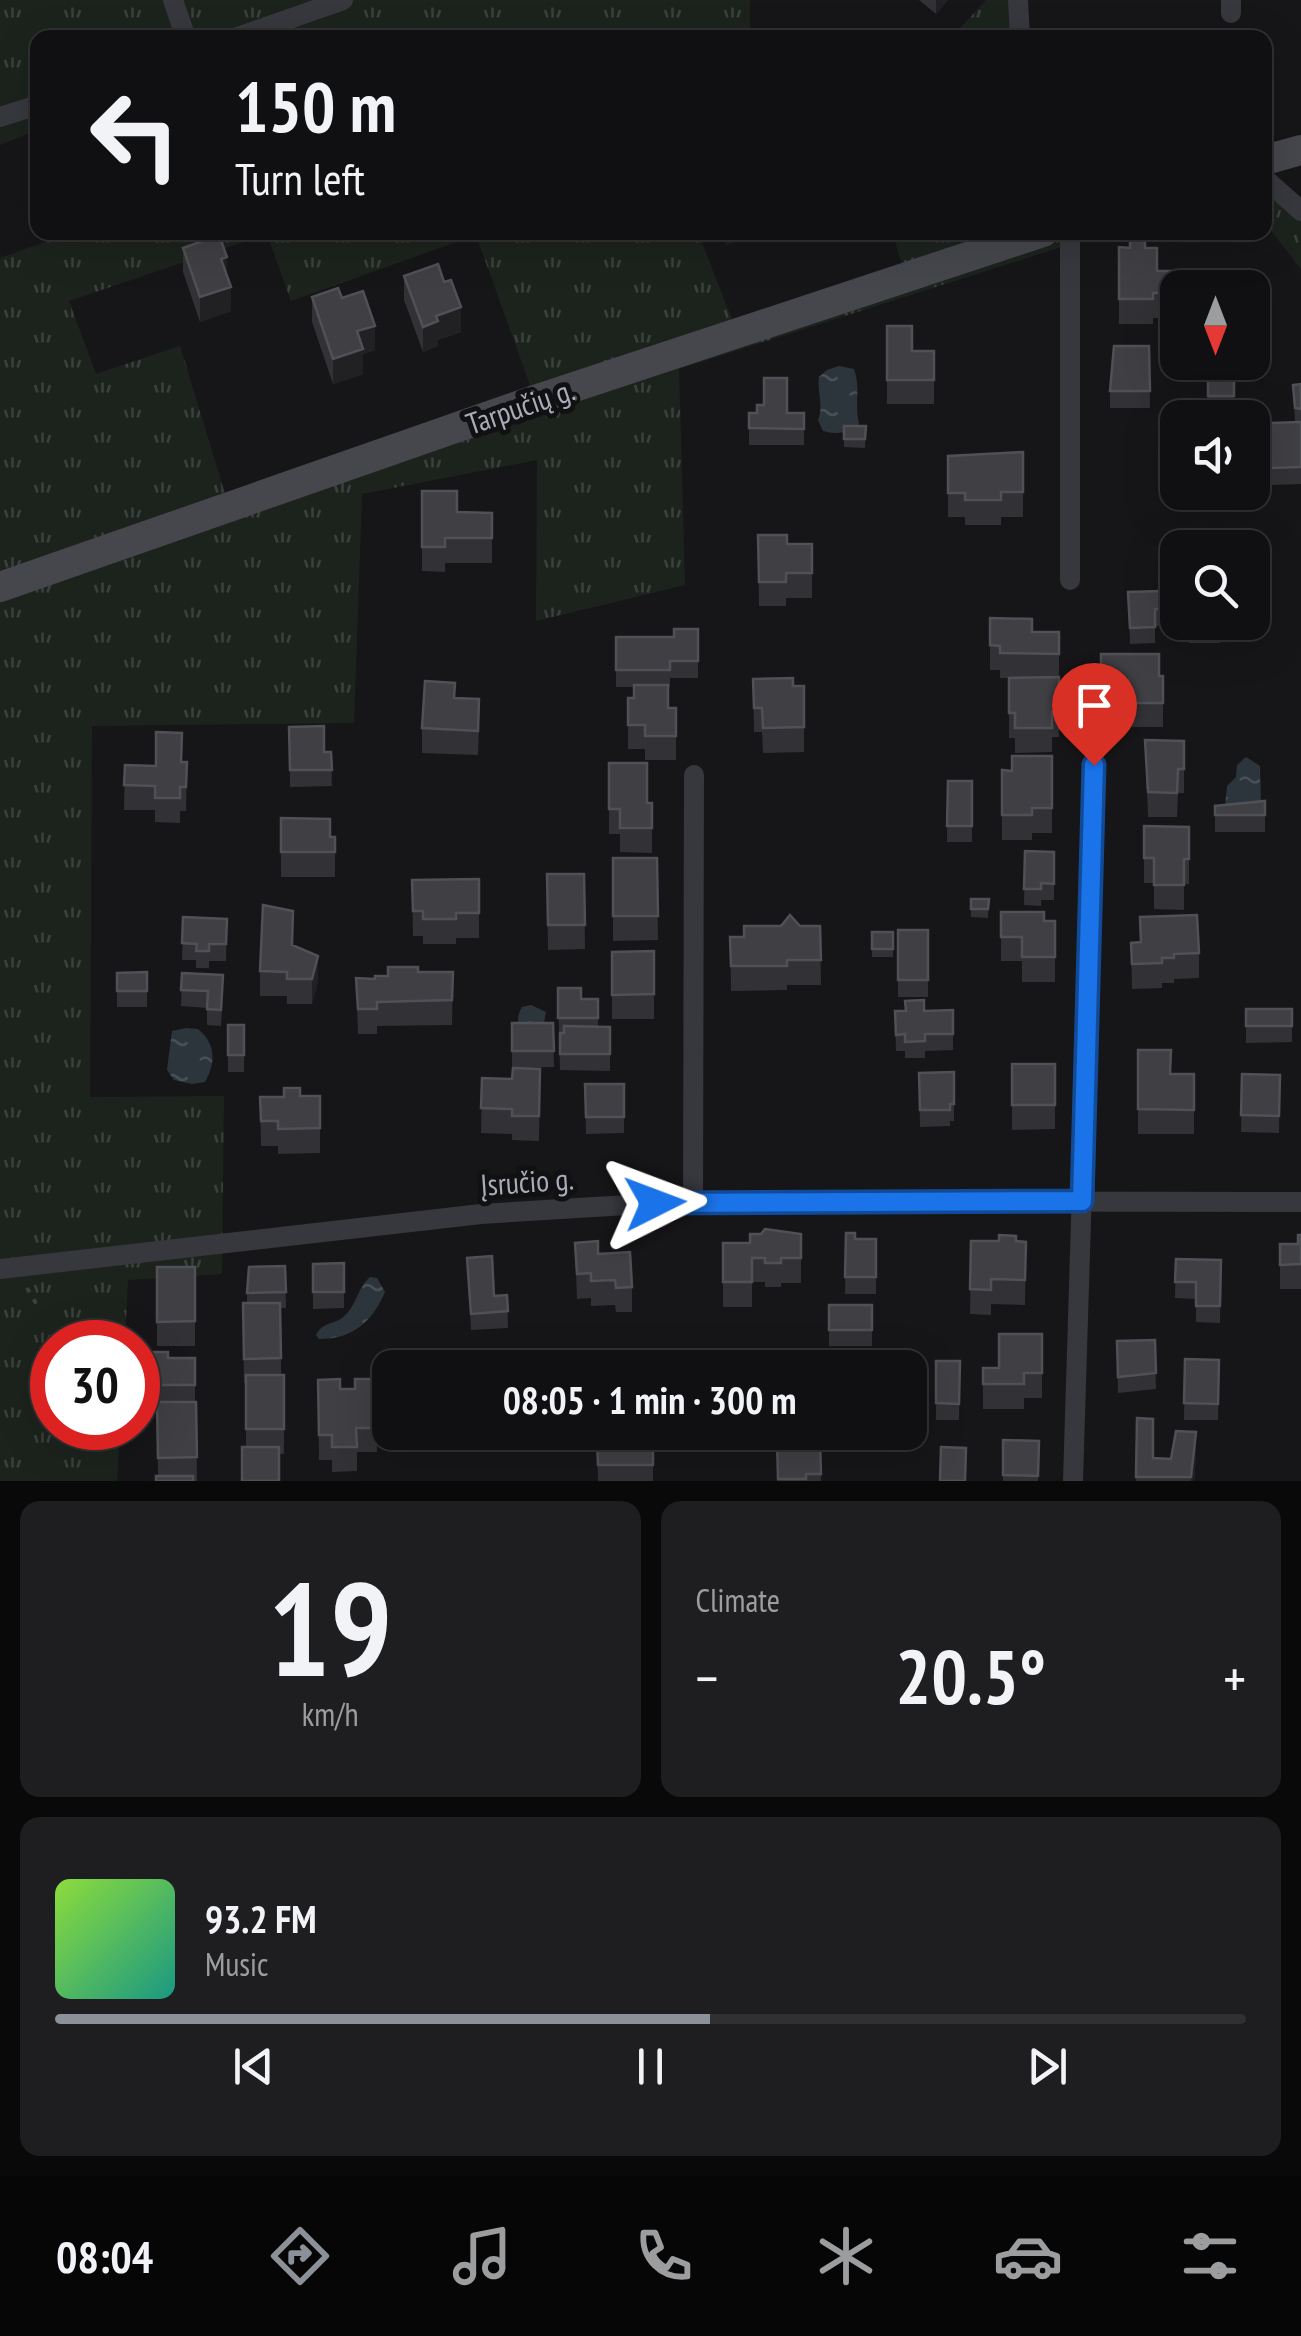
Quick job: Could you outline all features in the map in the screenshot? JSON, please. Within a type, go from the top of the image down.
[{"type":"main road","points":[[1272,158],[1301,150]]},
{"type":"main road","name":"Tarpučių g.","points":[[0,587],[536,400],[1017,240]]},
{"type":"street","points":[[173,0],[183,30]]},
{"type":"street","points":[[258,30],[343,0]]},
{"type":"street","points":[[1018,0],[1020,30]]},
{"type":"street","points":[[0,118],[30,108]]},
{"type":"street","points":[[1272,185],[1301,211]]},
{"type":"street","points":[[1070,240],[1070,580]]},
{"type":"street","points":[[1073,1481],[1094,765]]},
{"type":"street","points":[[693,1201],[694,775]]},
{"type":"street","name":"Įsručio g.","points":[[0,1269],[481,1214],[693,1201],[1301,1202]]},
{"type":"green space","points":[[0,0],[750,0],[750,30],[30,30],[30,133],[0,145]]},
{"type":"green space","points":[[986,0],[1009,0],[1011,30],[958,30]]},
{"type":"green space","points":[[1272,185],[1301,211],[1301,269],[1272,232]]},
{"type":"green space","points":[[51,240],[249,240],[69,301],[96,374],[180,346],[229,507],[535,399],[478,240],[701,240],[733,322],[1019,240],[1083,240],[679,369],[685,585],[536,621],[537,460],[362,494],[354,723],[92,726],[90,1097],[224,1096],[222,1274],[128,1280],[126,1320],[30,1320],[30,1450],[119,1450],[117,1481],[0,1481],[0,258]]},
{"type":"green space","points":[[269,240],[462,240],[291,301]]},
{"type":"green space","points":[[894,240],[979,240],[902,264]]},
{"type":"water","points":[[839,366],[854,369],[859,424],[833,433],[823,431],[818,420],[819,377]]},
{"type":"water","points":[[1246,757],[1260,766],[1261,803],[1225,807],[1227,786],[1236,777],[1237,765]]},
{"type":"water","points":[[531,1005],[546,1012],[543,1028],[521,1032],[519,1013],[522,1007]]},
{"type":"water","points":[[198,1029],[211,1047],[211,1067],[205,1082],[174,1080],[167,1070],[172,1031]]},
{"type":"water","points":[[370,1277],[377,1278],[385,1292],[374,1312],[351,1332],[319,1339],[319,1331],[347,1314]]},
{"type":"building","points":[[205,240],[221,240],[227,257],[221,259],[231,287],[200,297],[183,248]]},
{"type":"building","points":[[1130,241],[1145,241],[1145,248],[1157,248],[1160,293],[1153,293],[1153,299],[1119,299],[1119,247],[1130,248]]},
{"type":"building","points":[[438,264],[444,282],[451,280],[461,307],[436,316],[438,321],[423,327],[404,276]]},
{"type":"building","points":[[338,288],[342,298],[363,291],[375,326],[357,331],[363,349],[333,359],[312,297]]},
{"type":"building","points":[[887,326],[912,326],[912,351],[934,351],[934,380],[887,380]]},
{"type":"building","points":[[1114,346],[1149,346],[1150,391],[1110,391]]},
{"type":"building","points":[[764,378],[787,378],[787,413],[804,413],[804,429],[749,428],[749,413],[757,413],[757,405],[764,405]]},
{"type":"building","points":[[1208,380],[1234,380],[1234,396],[1208,396]]},
{"type":"building","points":[[1301,384],[1301,409],[1295,408],[1293,385]]},
{"type":"building","points":[[1301,422],[1301,467],[1271,468],[1270,423]]},
{"type":"building","points":[[844,426],[866,426],[865,439],[844,439]]},
{"type":"building","points":[[1023,452],[1023,492],[1001,492],[1001,500],[965,500],[965,493],[948,493],[948,456]]},
{"type":"building","points":[[422,491],[457,491],[457,512],[492,513],[492,538],[445,538],[445,547],[422,547]]},
{"type":"building","points":[[758,535],[787,535],[787,544],[812,544],[812,573],[786,573],[786,582],[759,582]]},
{"type":"building","points":[[1160,591],[1155,627],[1130,628],[1128,592]]},
{"type":"building","points":[[990,618],[1032,619],[1032,632],[1059,632],[1059,654],[1000,653],[1000,646],[990,645]]},
{"type":"building","points":[[674,629],[698,629],[698,661],[670,661],[670,670],[616,670],[616,637],[674,637]]},
{"type":"building","points":[[1101,654],[1159,654],[1163,703],[1128,703],[1128,680],[1101,680]]},
{"type":"building","points":[[1059,677],[1059,712],[1052,712],[1052,728],[1015,728],[1015,713],[1009,713],[1009,678]]},
{"type":"building","points":[[793,678],[793,686],[804,686],[804,727],[763,728],[762,708],[754,708],[753,679]]},
{"type":"building","points":[[425,681],[455,683],[454,698],[479,699],[478,731],[422,728]]},
{"type":"building","points":[[634,685],[668,685],[668,708],[676,708],[676,736],[645,736],[645,725],[628,725],[628,698],[634,698]]},
{"type":"building","points":[[324,726],[324,752],[331,752],[332,770],[290,770],[289,727]]},
{"type":"building","points":[[156,732],[182,733],[181,762],[187,762],[186,787],[180,787],[180,798],[155,798],[155,786],[124,785],[125,765],[156,766]]},
{"type":"building","points":[[1145,740],[1184,741],[1184,769],[1178,769],[1177,793],[1148,792]]},
{"type":"building","points":[[1012,756],[1052,756],[1052,808],[1032,808],[1032,815],[1002,815],[1002,770],[1012,771]]},
{"type":"building","points":[[609,763],[647,763],[647,803],[652,803],[652,828],[620,828],[620,809],[609,809]]},
{"type":"building","points":[[948,781],[972,781],[972,826],[947,826]]},
{"type":"building","points":[[1265,801],[1265,815],[1215,815],[1215,806]]},
{"type":"building","points":[[281,818],[330,819],[335,852],[281,852]]},
{"type":"building","points":[[1144,826],[1189,827],[1184,885],[1154,885],[1154,858],[1144,858]]},
{"type":"building","points":[[1025,851],[1054,852],[1054,884],[1041,883],[1041,889],[1024,889]]},
{"type":"building","points":[[613,858],[657,858],[658,916],[613,916]]},
{"type":"building","points":[[547,874],[584,874],[585,925],[548,925]]},
{"type":"building","points":[[479,879],[479,913],[456,913],[456,919],[423,919],[423,911],[413,911],[412,880]]},
{"type":"building","points":[[971,899],[989,899],[988,909],[971,909]]},
{"type":"building","points":[[263,905],[293,911],[292,945],[318,956],[312,979],[287,979],[287,972],[260,971]]},
{"type":"building","points":[[1001,912],[1044,912],[1044,921],[1055,921],[1055,957],[1022,957],[1022,937],[1001,937]]},
{"type":"building","points":[[790,915],[800,926],[820,926],[821,960],[787,960],[787,966],[731,966],[730,937],[744,937],[744,926],[781,926]]},
{"type":"building","points":[[1197,915],[1199,953],[1174,954],[1174,958],[1162,958],[1162,963],[1132,964],[1131,943],[1141,942],[1140,917]]},
{"type":"building","points":[[183,917],[227,919],[226,944],[209,944],[209,951],[196,951],[197,944],[182,943]]},
{"type":"building","points":[[898,930],[928,930],[928,980],[898,980]]},
{"type":"building","points":[[872,932],[893,932],[893,949],[872,949]]},
{"type":"building","points":[[654,951],[654,994],[612,995],[612,952]]},
{"type":"building","points":[[388,967],[453,972],[452,1000],[377,1002],[377,1009],[358,1009],[356,978],[388,976]]},
{"type":"building","points":[[147,972],[147,991],[117,991],[117,973]]},
{"type":"building","points":[[182,973],[223,975],[221,1010],[207,1009],[208,991],[181,990]]},
{"type":"building","points":[[558,988],[581,988],[581,999],[598,999],[598,1018],[558,1018]]},
{"type":"building","points":[[924,1000],[924,1011],[953,1010],[953,1034],[925,1034],[925,1041],[905,1042],[905,1034],[896,1035],[895,1011],[906,1011],[905,1001]]},
{"type":"building","points":[[1246,1009],[1292,1009],[1292,1026],[1246,1026]]},
{"type":"building","points":[[512,1023],[553,1023],[554,1051],[512,1051]]},
{"type":"building","points":[[228,1025],[244,1025],[244,1055],[228,1055]]},
{"type":"building","points":[[564,1026],[610,1027],[610,1054],[560,1054]]},
{"type":"building","points":[[1138,1050],[1171,1050],[1170,1074],[1194,1074],[1194,1110],[1138,1109]]},
{"type":"building","points":[[1012,1064],[1055,1064],[1055,1105],[1012,1105]]},
{"type":"building","points":[[513,1068],[540,1069],[539,1116],[512,1116],[512,1109],[481,1108],[482,1078],[512,1079]]},
{"type":"building","points":[[954,1072],[954,1104],[950,1104],[950,1110],[920,1110],[919,1073]]},
{"type":"building","points":[[1242,1074],[1280,1075],[1279,1116],[1241,1115]]},
{"type":"building","points":[[585,1084],[624,1084],[624,1117],[586,1117]]},
{"type":"building","points":[[284,1088],[300,1088],[300,1096],[320,1096],[320,1128],[278,1129],[278,1121],[261,1121],[260,1097],[284,1097]]},
{"type":"building","points":[[765,1229],[801,1234],[801,1258],[765,1263],[765,1258],[752,1258],[752,1282],[723,1282],[723,1243],[750,1243],[750,1234],[761,1234]]},
{"type":"building","points":[[846,1233],[855,1233],[855,1239],[876,1239],[876,1277],[845,1277]]},
{"type":"building","points":[[999,1235],[1016,1236],[1016,1241],[1026,1242],[1025,1280],[991,1279],[991,1290],[970,1289],[971,1241],[999,1241]]},
{"type":"building","points":[[1298,1235],[1301,1264],[1280,1265],[1280,1244],[1298,1244]]},
{"type":"building","points":[[598,1241],[598,1254],[630,1252],[632,1287],[616,1288],[615,1280],[591,1281],[591,1273],[577,1274],[575,1243]]},
{"type":"building","points":[[492,1256],[494,1296],[507,1295],[508,1311],[471,1314],[467,1258]]},
{"type":"building","points":[[1176,1259],[1221,1260],[1220,1306],[1196,1306],[1196,1282],[1175,1282]]},
{"type":"building","points":[[344,1263],[344,1292],[313,1292],[313,1264]]},
{"type":"building","points":[[285,1266],[286,1292],[247,1293],[249,1267]]},
{"type":"building","points":[[157,1267],[195,1267],[195,1321],[157,1320]]},
{"type":"building","points":[[243,1303],[280,1303],[281,1358],[244,1359]]},
{"type":"building","points":[[829,1305],[872,1305],[872,1330],[829,1330]]},
{"type":"building","points":[[999,1334],[1042,1334],[1042,1373],[1024,1373],[1024,1384],[983,1384],[983,1368],[999,1368]]},
{"type":"building","points":[[1155,1340],[1156,1373],[1118,1377],[1117,1341]]},
{"type":"building","points":[[160,1352],[168,1352],[168,1358],[195,1358],[195,1385],[160,1385]]},
{"type":"building","points":[[1185,1359],[1219,1360],[1218,1404],[1184,1403]]},
{"type":"building","points":[[936,1361],[960,1361],[959,1404],[936,1403]]},
{"type":"building","points":[[246,1375],[284,1375],[284,1429],[246,1429]]},
{"type":"building","points":[[340,1379],[340,1389],[355,1389],[355,1379],[372,1379],[372,1428],[356,1428],[357,1447],[332,1447],[332,1435],[319,1435],[318,1380]]},
{"type":"building","points":[[160,1402],[196,1402],[197,1457],[158,1458]]},
{"type":"building","points":[[1137,1418],[1153,1419],[1153,1458],[1171,1459],[1176,1431],[1196,1432],[1191,1477],[1136,1477]]},
{"type":"building","points":[[1003,1440],[1039,1441],[1038,1476],[1003,1475]]},
{"type":"building","points":[[242,1447],[279,1447],[279,1481],[242,1481]]},
{"type":"building","points":[[941,1447],[966,1448],[965,1481],[940,1481]]},
{"type":"building","points":[[597,1450],[653,1450],[653,1465],[598,1465]]},
{"type":"building","points":[[777,1450],[820,1450],[821,1474],[806,1474],[806,1479],[778,1479]]},
{"type":"building","points":[[156,1476],[193,1476],[193,1481],[156,1481]]},
{"type":"route","points":[[655,1203],[1082,1201],[1094,765]]}]
